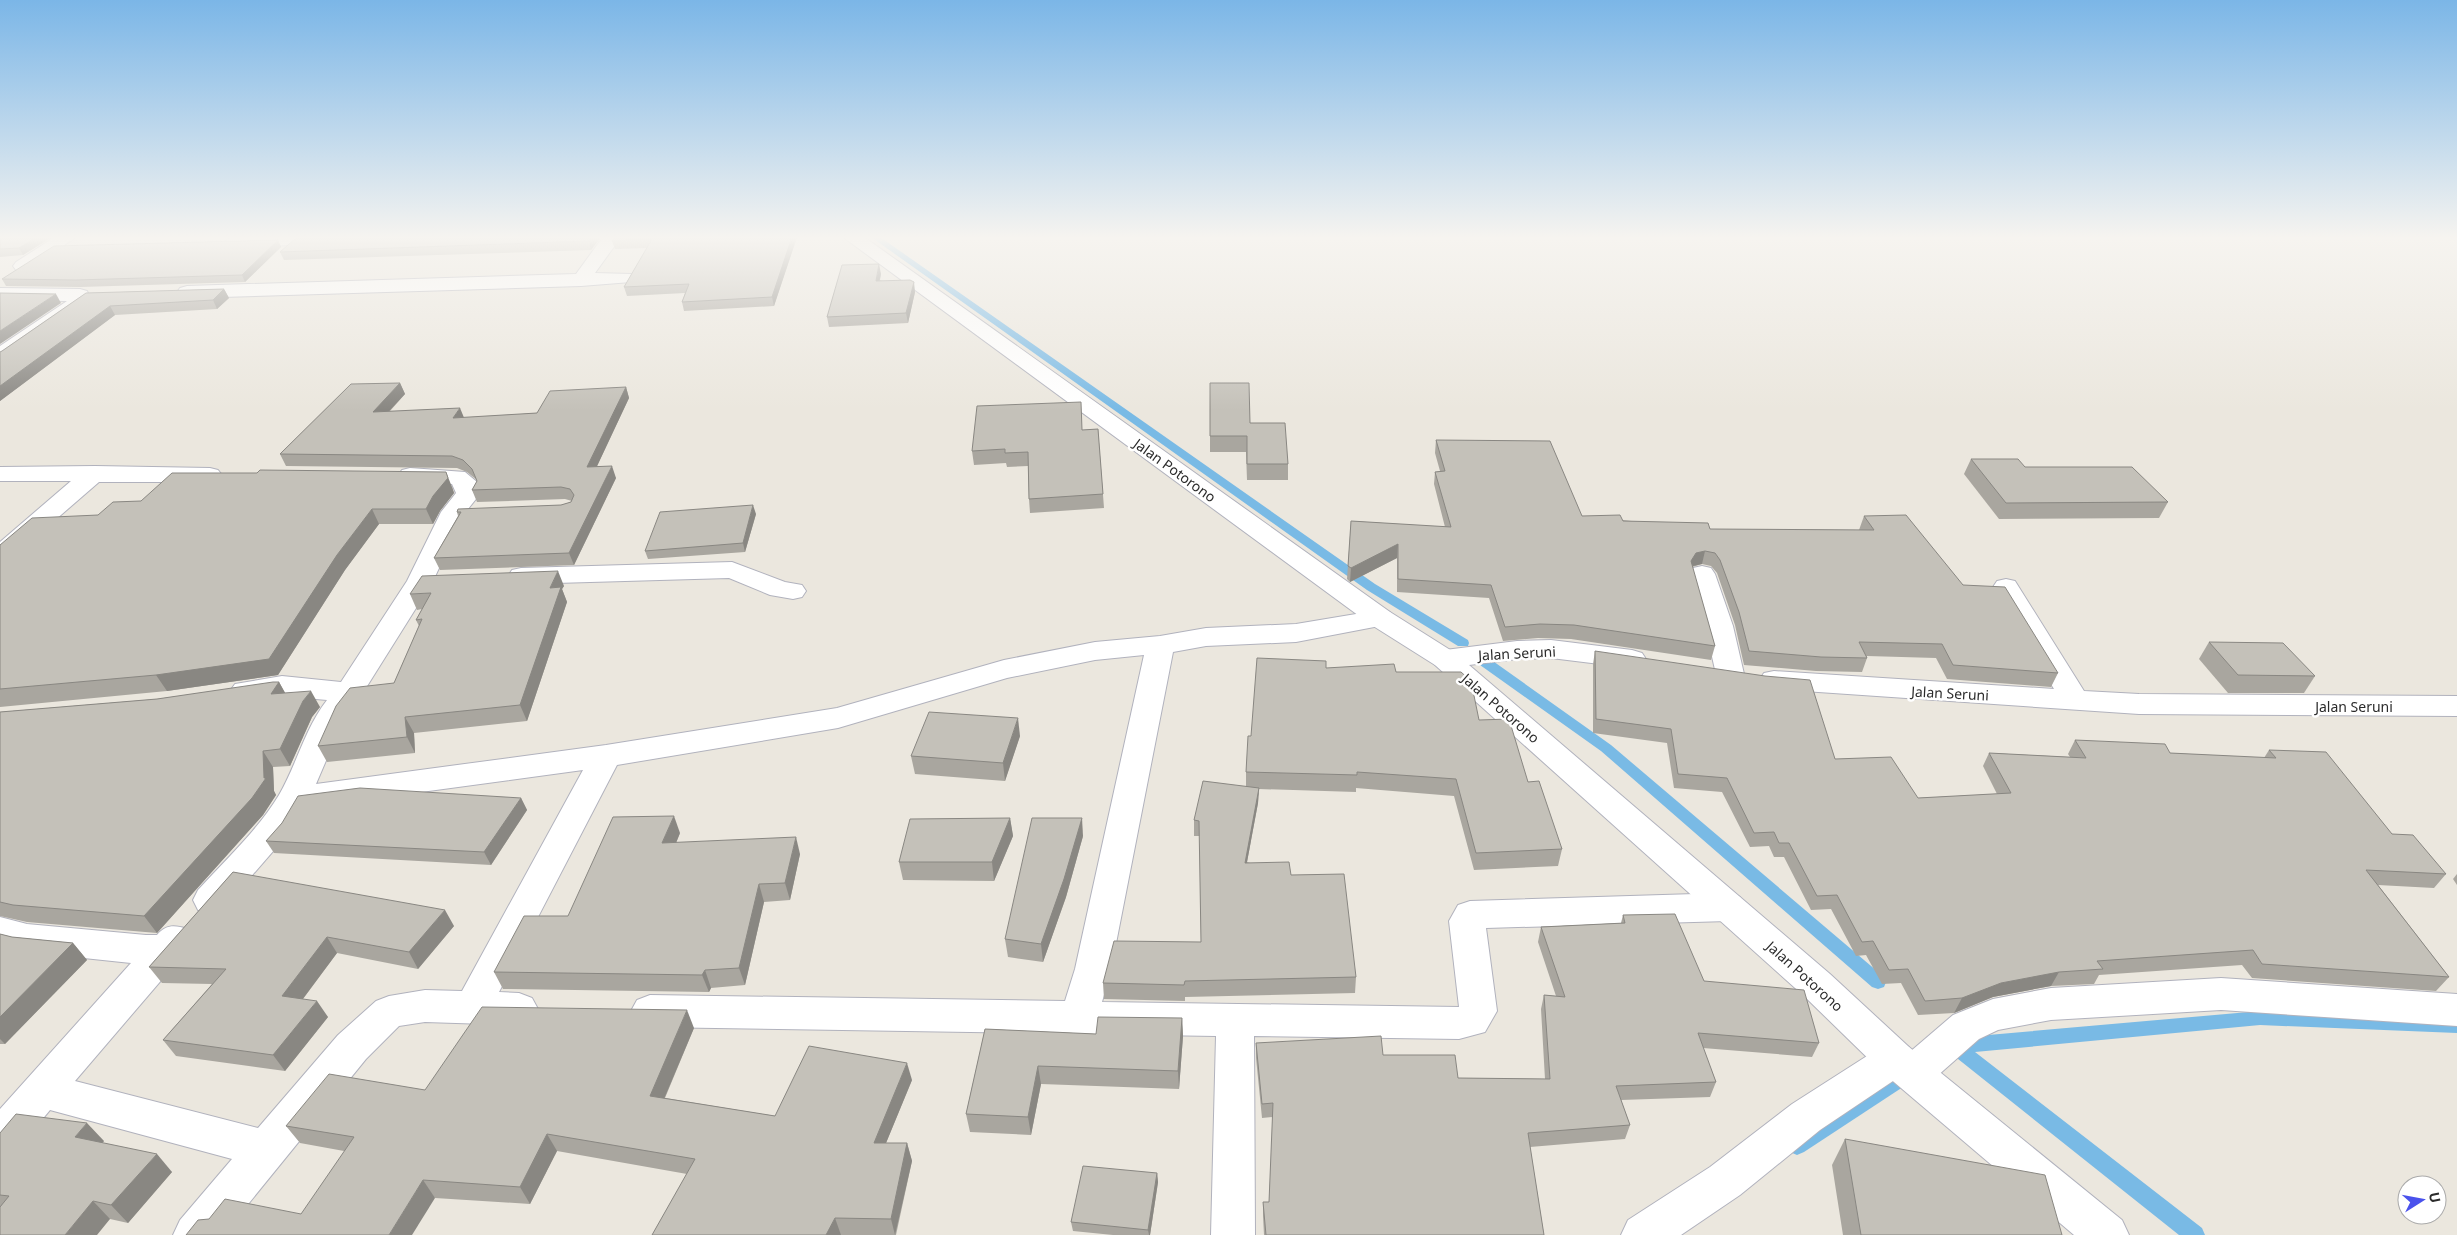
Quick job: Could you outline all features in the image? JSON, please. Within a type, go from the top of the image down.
[{"type":"street","points":[[51,295],[87,295]]},
{"type":"street","points":[[0,355],[81,300],[80,295]]},
{"type":"street","name":"Jalan Potorono","points":[[932,295],[1380,618],[1445,659],[1817,985],[1904,1066],[2107,1235]]},
{"type":"street","points":[[0,474],[238,475]]},
{"type":"street","points":[[0,555],[95,474]]},
{"type":"street","points":[[0,1139],[276,824],[294,797],[329,718],[349,692],[467,511],[468,494],[465,482],[457,477],[382,475]]},
{"type":"street","points":[[497,578],[732,570],[779,589],[793,590]]},
{"type":"street","points":[[1702,574],[1720,626],[1730,674]]},
{"type":"street","points":[[420,581],[449,580]]},
{"type":"street","points":[[2006,587],[2074,700]]},
{"type":"street","points":[[294,797],[606,756],[838,718],[1004,669],[1095,651],[1160,645],[1206,637],[1296,633],[1380,618]]},
{"type":"street","points":[[1079,1016],[1093,969],[1160,645]]},
{"type":"street","name":"Jalan Seruni","points":[[1445,659],[1517,650],[1551,649],[1656,662]]},
{"type":"street","name":"Jalan Seruni","points":[[1702,670],[1762,679],[1903,690],[2139,704],[2457,706]]},
{"type":"street","points":[[215,696],[282,686],[349,692]]},
{"type":"street","points":[[472,1008],[606,756]]},
{"type":"street","points":[[621,1010],[1459,1023],[1472,1021],[1478,1011],[1467,921],[1470,915],[1728,908]]},
{"type":"street","points":[[0,931],[36,939],[146,950],[167,949]]},
{"type":"street","points":[[1643,1235],[1725,1181],[1806,1117],[1904,1066],[1966,1027],[1993,1015],[2051,1004],[2221,994],[2457,1010]]},
{"type":"street","points":[[195,1235],[352,1048],[390,1012],[425,1006],[552,1009]]},
{"type":"street","points":[[1233,1235],[1235,1021]]},
{"type":"street","points":[[44,1091],[268,1150]]},
{"type":"building","points":[[0,295],[55,295],[0,331]]},
{"type":"building","points":[[84,295],[218,295],[213,300],[110,306],[0,386],[0,352]]},
{"type":"building","points":[[685,295],[773,295],[772,297],[682,302]]},
{"type":"building","points":[[833,295],[911,295],[906,313],[827,317]]},
{"type":"building","points":[[400,383],[373,412],[460,408],[453,418],[537,413],[550,391],[626,387],[587,467],[612,466],[569,553],[434,558],[461,512],[457,512],[458,509],[561,505],[571,502],[574,495],[570,489],[561,487],[472,490],[477,481],[472,469],[463,460],[452,456],[280,454],[351,384]]},
{"type":"building","points":[[1210,383],[1249,383],[1250,423],[1285,423],[1288,464],[1247,464],[1247,436],[1210,436]]},
{"type":"building","points":[[1081,402],[1082,430],[1098,429],[1103,494],[1029,499],[1028,452],[1005,453],[1005,449],[972,451],[977,406]]},
{"type":"building","points":[[1436,440],[1550,441],[1582,516],[1620,515],[1623,521],[1708,523],[1710,529],[1874,530],[1864,516],[1906,515],[1963,585],[2005,587],[2058,673],[1953,665],[1942,644],[1859,642],[1867,658],[1821,657],[1749,651],[1739,612],[1720,560],[1715,553],[1705,551],[1696,553],[1691,561],[1715,646],[1574,625],[1540,624],[1505,627],[1491,585],[1398,579],[1398,544],[1351,568],[1348,566],[1351,521],[1451,527],[1435,472],[1445,471]]},
{"type":"building","points":[[1971,459],[2018,459],[2025,467],[2132,467],[2168,502],[2006,503]]},
{"type":"building","points":[[260,470],[446,472],[448,478],[433,496],[426,509],[372,509],[337,555],[269,659],[156,675],[0,689],[0,545],[32,518],[98,515],[113,502],[141,501],[172,473],[257,473]]},
{"type":"building","points":[[753,505],[743,543],[645,551],[660,512]]},
{"type":"building","points":[[558,571],[550,588],[561,587],[520,705],[405,717],[407,737],[318,746],[336,706],[350,688],[394,683],[422,619],[416,620],[431,593],[410,594],[422,576]]},
{"type":"building","points":[[2209,642],[2283,643],[2315,676],[2238,675]]},
{"type":"building","points":[[1595,651],[1765,676],[1810,680],[1835,759],[1891,757],[1918,798],[2011,793],[1989,753],[2086,758],[2075,740],[2165,744],[2170,753],[2276,758],[2269,750],[2326,752],[2392,834],[2413,835],[2446,874],[2366,870],[2449,977],[2262,964],[2253,950],[2097,961],[2103,969],[2059,972],[2001,983],[1962,998],[1925,1001],[1908,969],[1889,970],[1873,941],[1862,942],[1837,895],[1817,896],[1789,843],[1779,843],[1774,832],[1754,833],[1727,778],[1678,774],[1671,729],[1596,719]]},
{"type":"building","points":[[1257,658],[1326,661],[1326,668],[1394,664],[1396,672],[1461,672],[1471,681],[1479,720],[1509,719],[1528,782],[1539,781],[1562,849],[1476,853],[1456,779],[1357,772],[1357,775],[1246,772],[1248,736],[1251,736]]},
{"type":"building","points":[[279,682],[271,694],[311,691],[303,701],[280,749],[263,751],[264,778],[266,778],[252,798],[144,916],[13,905],[0,902],[0,712],[157,699]]},
{"type":"building","points":[[929,712],[1018,718],[1003,763],[911,756]]},
{"type":"building","points":[[1203,781],[1259,788],[1245,863],[1289,862],[1291,875],[1344,874],[1356,977],[1185,981],[1184,985],[1103,983],[1114,941],[1201,942],[1199,821],[1194,820]]},
{"type":"building","points":[[360,788],[521,798],[484,852],[266,841],[282,823],[298,796]]},
{"type":"building","points":[[674,816],[662,843],[796,837],[785,883],[759,884],[739,968],[705,970],[702,975],[494,972],[524,916],[568,916],[613,817]]},
{"type":"building","points":[[1010,818],[992,862],[899,862],[910,819]]},
{"type":"building","points":[[1032,818],[1082,818],[1064,879],[1041,944],[1005,939]]},
{"type":"building","points":[[233,872],[445,910],[409,952],[327,937],[282,996],[317,1001],[273,1055],[163,1040],[226,969],[149,967]]},
{"type":"building","points":[[1675,914],[1704,981],[1804,990],[1819,1043],[1698,1033],[1716,1082],[1616,1086],[1630,1125],[1528,1133],[1544,1235],[1266,1235],[1263,1202],[1269,1202],[1273,1103],[1262,1104],[1256,1043],[1381,1036],[1383,1055],[1455,1055],[1458,1078],[1550,1079],[1544,995],[1565,997],[1541,927],[1625,923],[1623,915]]},
{"type":"building","points":[[0,934],[12,937],[73,943],[0,1017]]},
{"type":"building","points":[[482,1007],[687,1010],[650,1096],[775,1116],[809,1046],[907,1063],[874,1143],[907,1143],[891,1219],[835,1218],[826,1235],[652,1235],[695,1159],[547,1134],[520,1187],[423,1180],[389,1235],[186,1235],[198,1220],[209,1219],[225,1199],[301,1214],[354,1137],[286,1126],[329,1074],[425,1090]]},
{"type":"building","points":[[1098,1017],[1182,1018],[1178,1071],[1038,1066],[1028,1117],[966,1114],[985,1029],[1096,1034]]},
{"type":"building","points":[[16,1114],[87,1123],[75,1137],[157,1154],[111,1205],[93,1201],[65,1235],[0,1235],[0,1207],[9,1196],[0,1195],[0,1133]]},
{"type":"building","points":[[1845,1139],[2045,1175],[2062,1235],[1861,1235]]},
{"type":"building","points":[[1083,1166],[1157,1173],[1148,1230],[1071,1222]]},
{"type":"waterway","points":[[957,295],[1371,587],[1463,643]]},
{"type":"waterway","points":[[1485,662],[1606,748],[1878,982]]},
{"type":"waterway","points":[[1956,1046],[2260,1018],[2457,1026]]},
{"type":"waterway","points":[[1954,1046],[2195,1235]]},
{"type":"waterway","points":[[1797,1146],[1900,1079]]}]
